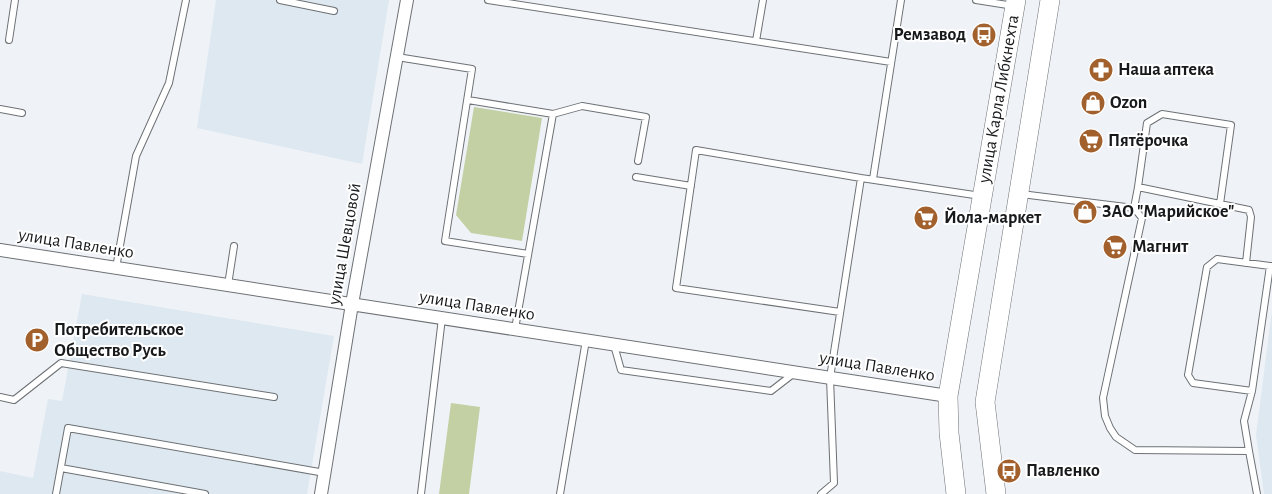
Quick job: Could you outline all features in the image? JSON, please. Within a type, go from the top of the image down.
[{"type":"main road","name":"улица Карла Либкнехта","points":[[996,494],[985,402],[1050,0]]},
{"type":"main road","name":"улица Карла Либкнехта","points":[[956,494],[949,433],[948,396],[1016,3]]},
{"type":"street","name":"улица Шевцовой","points":[[321,494],[352,304],[407,0]]},
{"type":"street","name":"улица Павленко","points":[[0,250],[948,396]]},
{"type":"lane","points":[[9,40],[15,0]]},
{"type":"lane","points":[[116,268],[136,156],[169,83],[186,0]]},
{"type":"lane","points":[[280,0],[334,11]]},
{"type":"lane","points":[[488,0],[512,2],[891,62]]},
{"type":"lane","points":[[756,41],[763,0]]},
{"type":"lane","points":[[873,179],[901,0]]},
{"type":"lane","points":[[976,0],[1016,3]]},
{"type":"lane","points":[[397,57],[472,69],[446,241],[528,254]]},
{"type":"lane","points":[[468,100],[553,114],[582,106],[646,117],[638,161]]},
{"type":"lane","points":[[0,109],[22,113]]},
{"type":"lane","points":[[515,330],[553,114]]},
{"type":"lane","points":[[1134,208],[1147,124],[1162,114],[1231,125],[1220,204]]},
{"type":"lane","points":[[840,312],[676,288],[696,150],[861,178],[983,196]]},
{"type":"lane","points":[[636,177],[691,186]]},
{"type":"lane","points":[[821,494],[834,483],[830,378],[861,178]]},
{"type":"lane","points":[[1138,187],[1249,210],[1252,217],[1246,262]]},
{"type":"lane","points":[[1020,194],[1134,208],[1142,218],[1103,398],[1105,416],[1116,437],[1135,450],[1249,451]]},
{"type":"lane","points":[[228,285],[234,246]]},
{"type":"lane","points":[[1252,391],[1192,383],[1188,374],[1207,267],[1217,260],[1271,266],[1252,391],[1244,421],[1257,494]]},
{"type":"lane","points":[[422,494],[442,318]]},
{"type":"lane","points":[[560,494],[586,340]]},
{"type":"lane","points":[[614,345],[621,370],[771,391],[795,373]]},
{"type":"lane","points":[[0,397],[14,400],[61,363],[274,397]]},
{"type":"lane","points":[[56,494],[68,428],[325,472]]},
{"type":"lane","points":[[61,468],[205,494]]},
{"type":"shaded area","points":[[216,0],[389,0],[362,164],[197,128]]},
{"type":"shaded area","points":[[82,294],[334,336],[307,494],[0,494],[0,471],[33,478],[48,399],[62,401]]},
{"type":"shaded area","points":[[1272,310],[1272,494],[1264,494],[1256,435]]},
{"type":"green space","points":[[474,107],[542,118],[522,241],[471,233],[456,215]]},
{"type":"green space","points":[[451,403],[480,407],[469,494],[439,494]]},
{"type":"place","name":"Ремзавод","points":[[984,35]]},
{"type":"place","name":"Наша аптека","points":[[1101,70]]},
{"type":"place","name":"Ozon","points":[[1093,103]]},
{"type":"place","name":"Пятёрочка","points":[[1091,141]]},
{"type":"place","name":"ЗАО \"Марийское\"","points":[[1085,212]]},
{"type":"place","name":"Йола-маркет","points":[[926,218]]},
{"type":"place","name":"Магнит","points":[[1115,247]]},
{"type":"place","name":"Потребительское Общество Русь","points":[[37,340]]},
{"type":"place","name":"Павленко","points":[[1009,471]]}]
